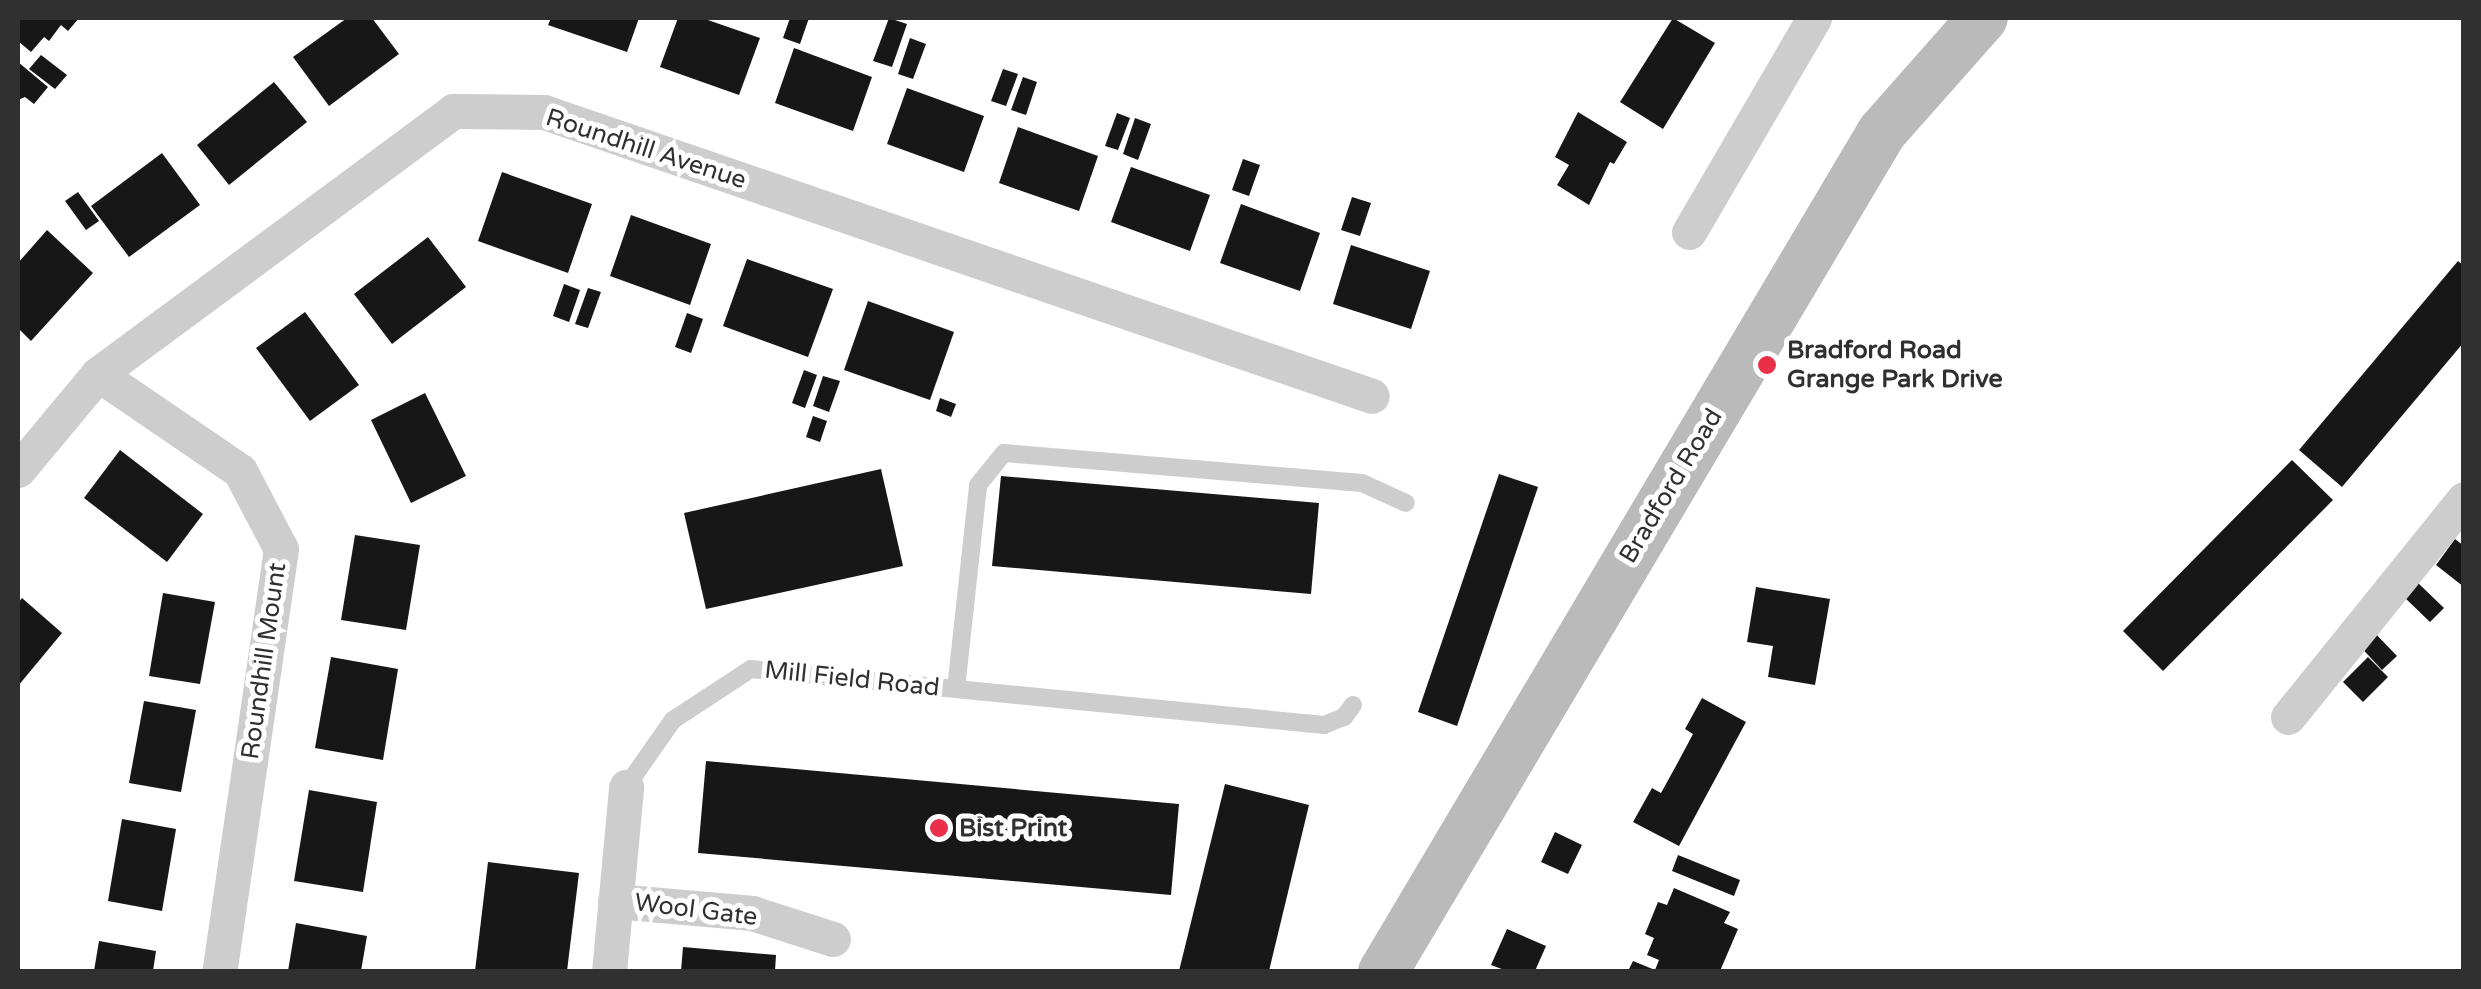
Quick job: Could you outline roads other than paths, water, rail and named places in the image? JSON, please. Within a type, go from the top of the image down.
[{"type":"main road","name":"Bradford Road","points":[[1383,972],[1882,132],[1983,18]]},
{"type":"street","points":[[1690,232],[1814,18]]},
{"type":"street","name":"Roundhill Avenue","points":[[18,470],[98,374],[453,110],[544,112],[1372,396]]},
{"type":"street","name":"Roundhill Mount","points":[[98,374],[240,471],[281,549],[219,972]]},
{"type":"street","points":[[2288,717],[2464,499]]},
{"type":"street","name":"Mill Field Road","points":[[609,972],[626,787]]},
{"type":"street","name":"Wool Gate","points":[[615,901],[752,913],[833,940]]},
{"type":"lane","points":[[956,689],[978,484],[1004,453],[1362,482],[1406,503]]},
{"type":"lane","name":"Mill Field Road","points":[[626,787],[673,720],[751,669],[1324,725],[1344,717],[1352,705]]},
{"type":"place","name":"Bradford Road Grange Park Drive","points":[[1767,365]]},
{"type":"place","name":"Bist Print","points":[[939,828]]}]
